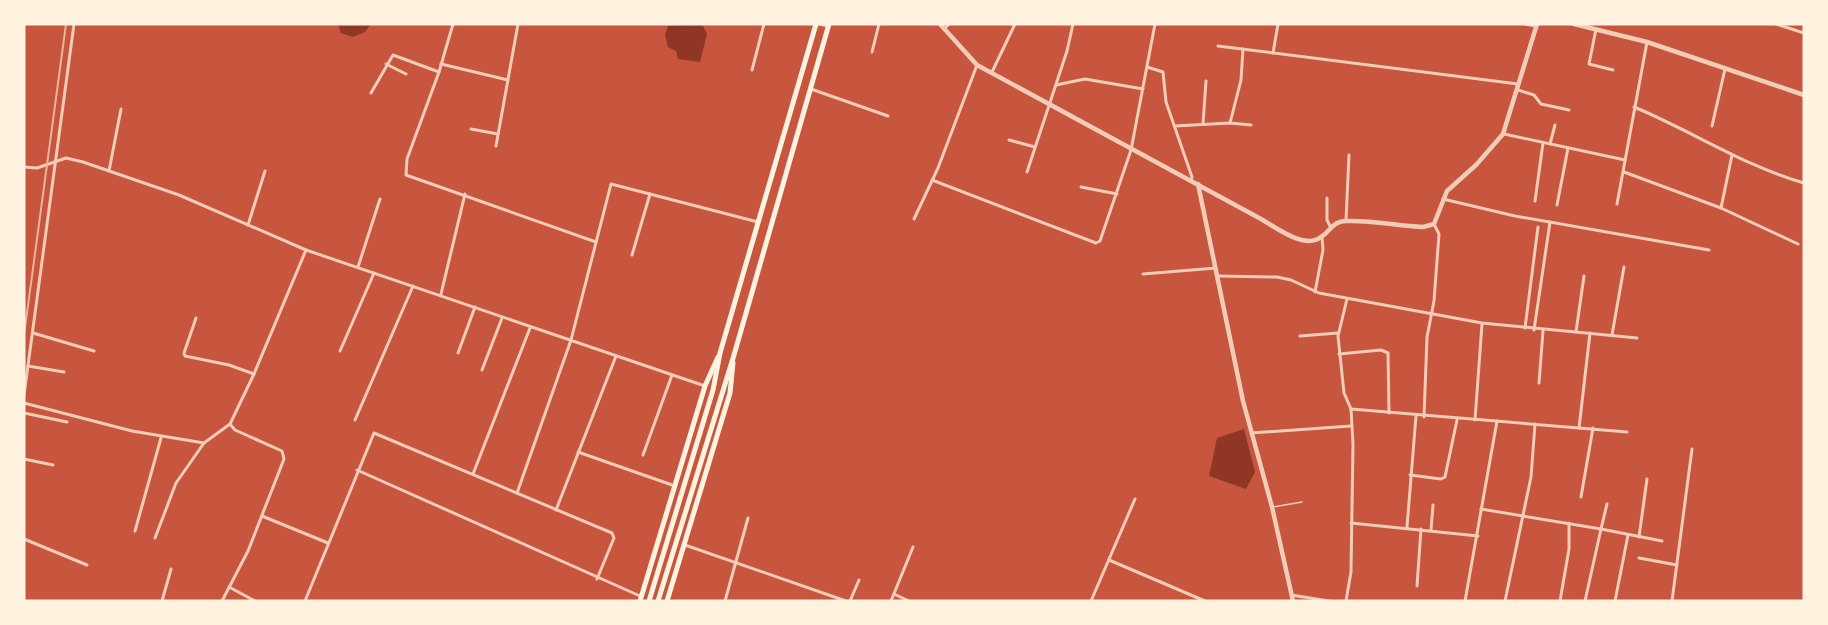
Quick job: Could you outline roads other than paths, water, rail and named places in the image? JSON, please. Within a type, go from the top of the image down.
[{"type":"main road","points":[[649,601],[713,390],[720,353],[818,24]]},
{"type":"main road","points":[[658,601],[734,356],[829,25]]},
{"type":"main road","points":[[640,599],[705,386],[720,353]]},
{"type":"main road","points":[[667,601],[729,393],[734,356]]},
{"type":"street","points":[[24,395],[74,24]]},
{"type":"street","points":[[453,24],[440,72],[407,159],[406,175],[596,242]]},
{"type":"street","points":[[496,146],[518,24]]},
{"type":"street","points":[[752,70],[764,24]]},
{"type":"street","points":[[818,24],[829,25]]},
{"type":"street","points":[[872,52],[879,24]]},
{"type":"street","points":[[940,24],[977,64],[1131,150],[1295,237],[1309,240],[1322,237]]},
{"type":"street","points":[[944,29],[949,24]]},
{"type":"street","points":[[992,72],[1015,24]]},
{"type":"street","points":[[1027,172],[1074,24]]},
{"type":"street","points":[[932,180],[1096,243],[1103,239],[1131,150],[1155,24]]},
{"type":"street","points":[[1273,53],[1278,24]]},
{"type":"street","points":[[1424,417],[1426,350],[1439,234],[1434,224],[1443,199],[1453,184],[1476,165],[1503,134],[1537,25],[1525,24]]},
{"type":"street","points":[[1574,24],[1647,42],[1804,95]]},
{"type":"street","points":[[1776,24],[1804,33]]},
{"type":"street","points":[[1596,29],[1589,64],[1613,70]]},
{"type":"street","points":[[1617,204],[1647,42]]},
{"type":"street","points":[[1218,46],[1520,84]]},
{"type":"street","points":[[1230,123],[1241,80],[1243,49]]},
{"type":"street","points":[[371,93],[393,55],[440,72]]},
{"type":"street","points":[[386,64],[405,74]]},
{"type":"street","points":[[441,64],[508,80]]},
{"type":"street","points":[[914,219],[932,180],[977,64]]},
{"type":"street","points":[[1147,67],[1163,72],[1166,102],[1192,177],[1191,180]]},
{"type":"street","points":[[1712,126],[1725,69]]},
{"type":"street","points":[[1056,85],[1085,79],[1143,89]]},
{"type":"street","points":[[1203,124],[1206,81]]},
{"type":"street","points":[[811,89],[888,116]]},
{"type":"street","points":[[1518,90],[1534,94],[1540,104],[1569,110]]},
{"type":"street","points":[[1634,107],[1766,171],[1804,183]]},
{"type":"street","points":[[109,171],[121,109]]},
{"type":"street","points":[[1175,126],[1230,123],[1251,125]]},
{"type":"street","points":[[1550,144],[1555,125]]},
{"type":"street","points":[[471,129],[498,134]]},
{"type":"street","points":[[1503,134],[1625,160]]},
{"type":"street","points":[[1009,140],[1035,147]]},
{"type":"street","points":[[1535,201],[1543,143]]},
{"type":"street","points":[[1557,205],[1568,148]]},
{"type":"street","points":[[1720,208],[1733,154]]},
{"type":"street","points":[[1346,220],[1349,155]]},
{"type":"street","points":[[24,166],[37,168],[56,159],[66,158],[109,171],[179,195],[306,250],[705,386]]},
{"type":"street","points":[[248,225],[265,171]]},
{"type":"street","points":[[1624,172],[1720,208],[1798,244]]},
{"type":"street","points":[[517,493],[571,340],[611,184],[759,223]]},
{"type":"street","points":[[1198,184],[1251,433],[1272,507],[1293,601]]},
{"type":"street","points":[[1081,187],[1117,194]]},
{"type":"street","points":[[441,295],[465,194]]},
{"type":"street","points":[[632,255],[651,194]]},
{"type":"street","points":[[1326,198],[1327,220],[1330,226]]},
{"type":"street","points":[[358,267],[380,199]]},
{"type":"street","points":[[1443,199],[1550,222],[1709,250]]},
{"type":"street","points":[[1316,292],[1323,250],[1322,237],[1330,226],[1346,220],[1422,228],[1434,224]]},
{"type":"street","points":[[1534,330],[1550,222]]},
{"type":"street","points":[[1525,328],[1538,227]]},
{"type":"street","points":[[155,538],[176,483],[204,442],[230,424],[254,374],[306,250]]},
{"type":"street","points":[[1612,335],[1624,267]]},
{"type":"street","points":[[1143,274],[1216,268]]},
{"type":"street","points":[[340,351],[374,272]]},
{"type":"street","points":[[1218,276],[1276,277],[1291,280],[1316,292],[1347,299],[1482,323],[1534,330],[1637,338]]},
{"type":"street","points":[[1576,332],[1584,276]]},
{"type":"street","points":[[355,420],[413,286]]},
{"type":"street","points":[[1346,601],[1351,572],[1351,409],[1344,393],[1338,333],[1347,299]]},
{"type":"street","points":[[458,353],[475,307]]},
{"type":"street","points":[[482,370],[502,317]]},
{"type":"street","points":[[196,318],[184,350],[185,356],[229,365],[254,374]]},
{"type":"street","points":[[1475,420],[1482,323]]},
{"type":"street","points":[[472,474],[530,328]]},
{"type":"street","points":[[1539,383],[1543,330]]},
{"type":"street","points":[[33,333],[94,351]]},
{"type":"street","points":[[1300,336],[1338,333]]},
{"type":"street","points":[[1579,428],[1590,333]]},
{"type":"street","points":[[1339,354],[1381,350],[1388,353],[1389,413]]},
{"type":"street","points":[[556,510],[616,356]]},
{"type":"street","points":[[28,366],[64,372]]},
{"type":"street","points":[[643,455],[672,375]]},
{"type":"street","points":[[24,402],[162,437],[204,442]]},
{"type":"street","points":[[1351,409],[1424,417],[1627,432]]},
{"type":"street","points":[[24,413],[67,422]]},
{"type":"street","points":[[1407,527],[1416,416]]},
{"type":"street","points":[[1410,475],[1441,479],[1445,477],[1457,419]]},
{"type":"street","points":[[1465,601],[1497,421]]},
{"type":"street","points":[[222,601],[248,551],[284,456],[282,451],[236,430],[230,424]]},
{"type":"street","points":[[1505,601],[1534,458],[1535,424]]},
{"type":"street","points":[[1251,433],[1351,426]]},
{"type":"street","points":[[1581,497],[1593,428]]},
{"type":"street","points":[[305,601],[357,470],[372,435],[376,433],[614,535],[597,579]]},
{"type":"street","points":[[135,531],[162,437]]},
{"type":"street","points":[[1672,601],[1692,449]]},
{"type":"street","points":[[578,452],[675,486]]},
{"type":"street","points":[[24,459],[53,465]]},
{"type":"street","points":[[357,470],[640,599]]},
{"type":"street","points":[[1639,537],[1647,479]]},
{"type":"street","points":[[1091,601],[1135,499]]},
{"type":"street","points":[[1585,601],[1607,504]]},
{"type":"street","points":[[1431,530],[1433,505]]},
{"type":"street","points":[[1481,509],[1662,541]]},
{"type":"street","points":[[262,516],[328,543]]},
{"type":"street","points":[[725,601],[748,518]]},
{"type":"street","points":[[1352,523],[1478,536]]},
{"type":"street","points":[[1560,601],[1569,549],[1569,523]]},
{"type":"street","points":[[1417,586],[1421,529]]},
{"type":"street","points":[[1615,601],[1628,535]]},
{"type":"street","points":[[24,539],[87,565]]},
{"type":"street","points":[[684,544],[848,601],[860,580]]},
{"type":"street","points":[[891,601],[913,547]]},
{"type":"street","points":[[1639,558],[1677,565]]},
{"type":"street","points":[[1109,560],[1204,601]]},
{"type":"street","points":[[162,601],[171,569]]},
{"type":"street","points":[[229,587],[255,601]]},
{"type":"street","points":[[894,594],[909,601]]},
{"type":"street","points":[[1291,595],[1329,601]]},
{"type":"lane","points":[[1272,507],[1302,502]]},
{"type":"railway","points":[[24,335],[66,24]]}]
